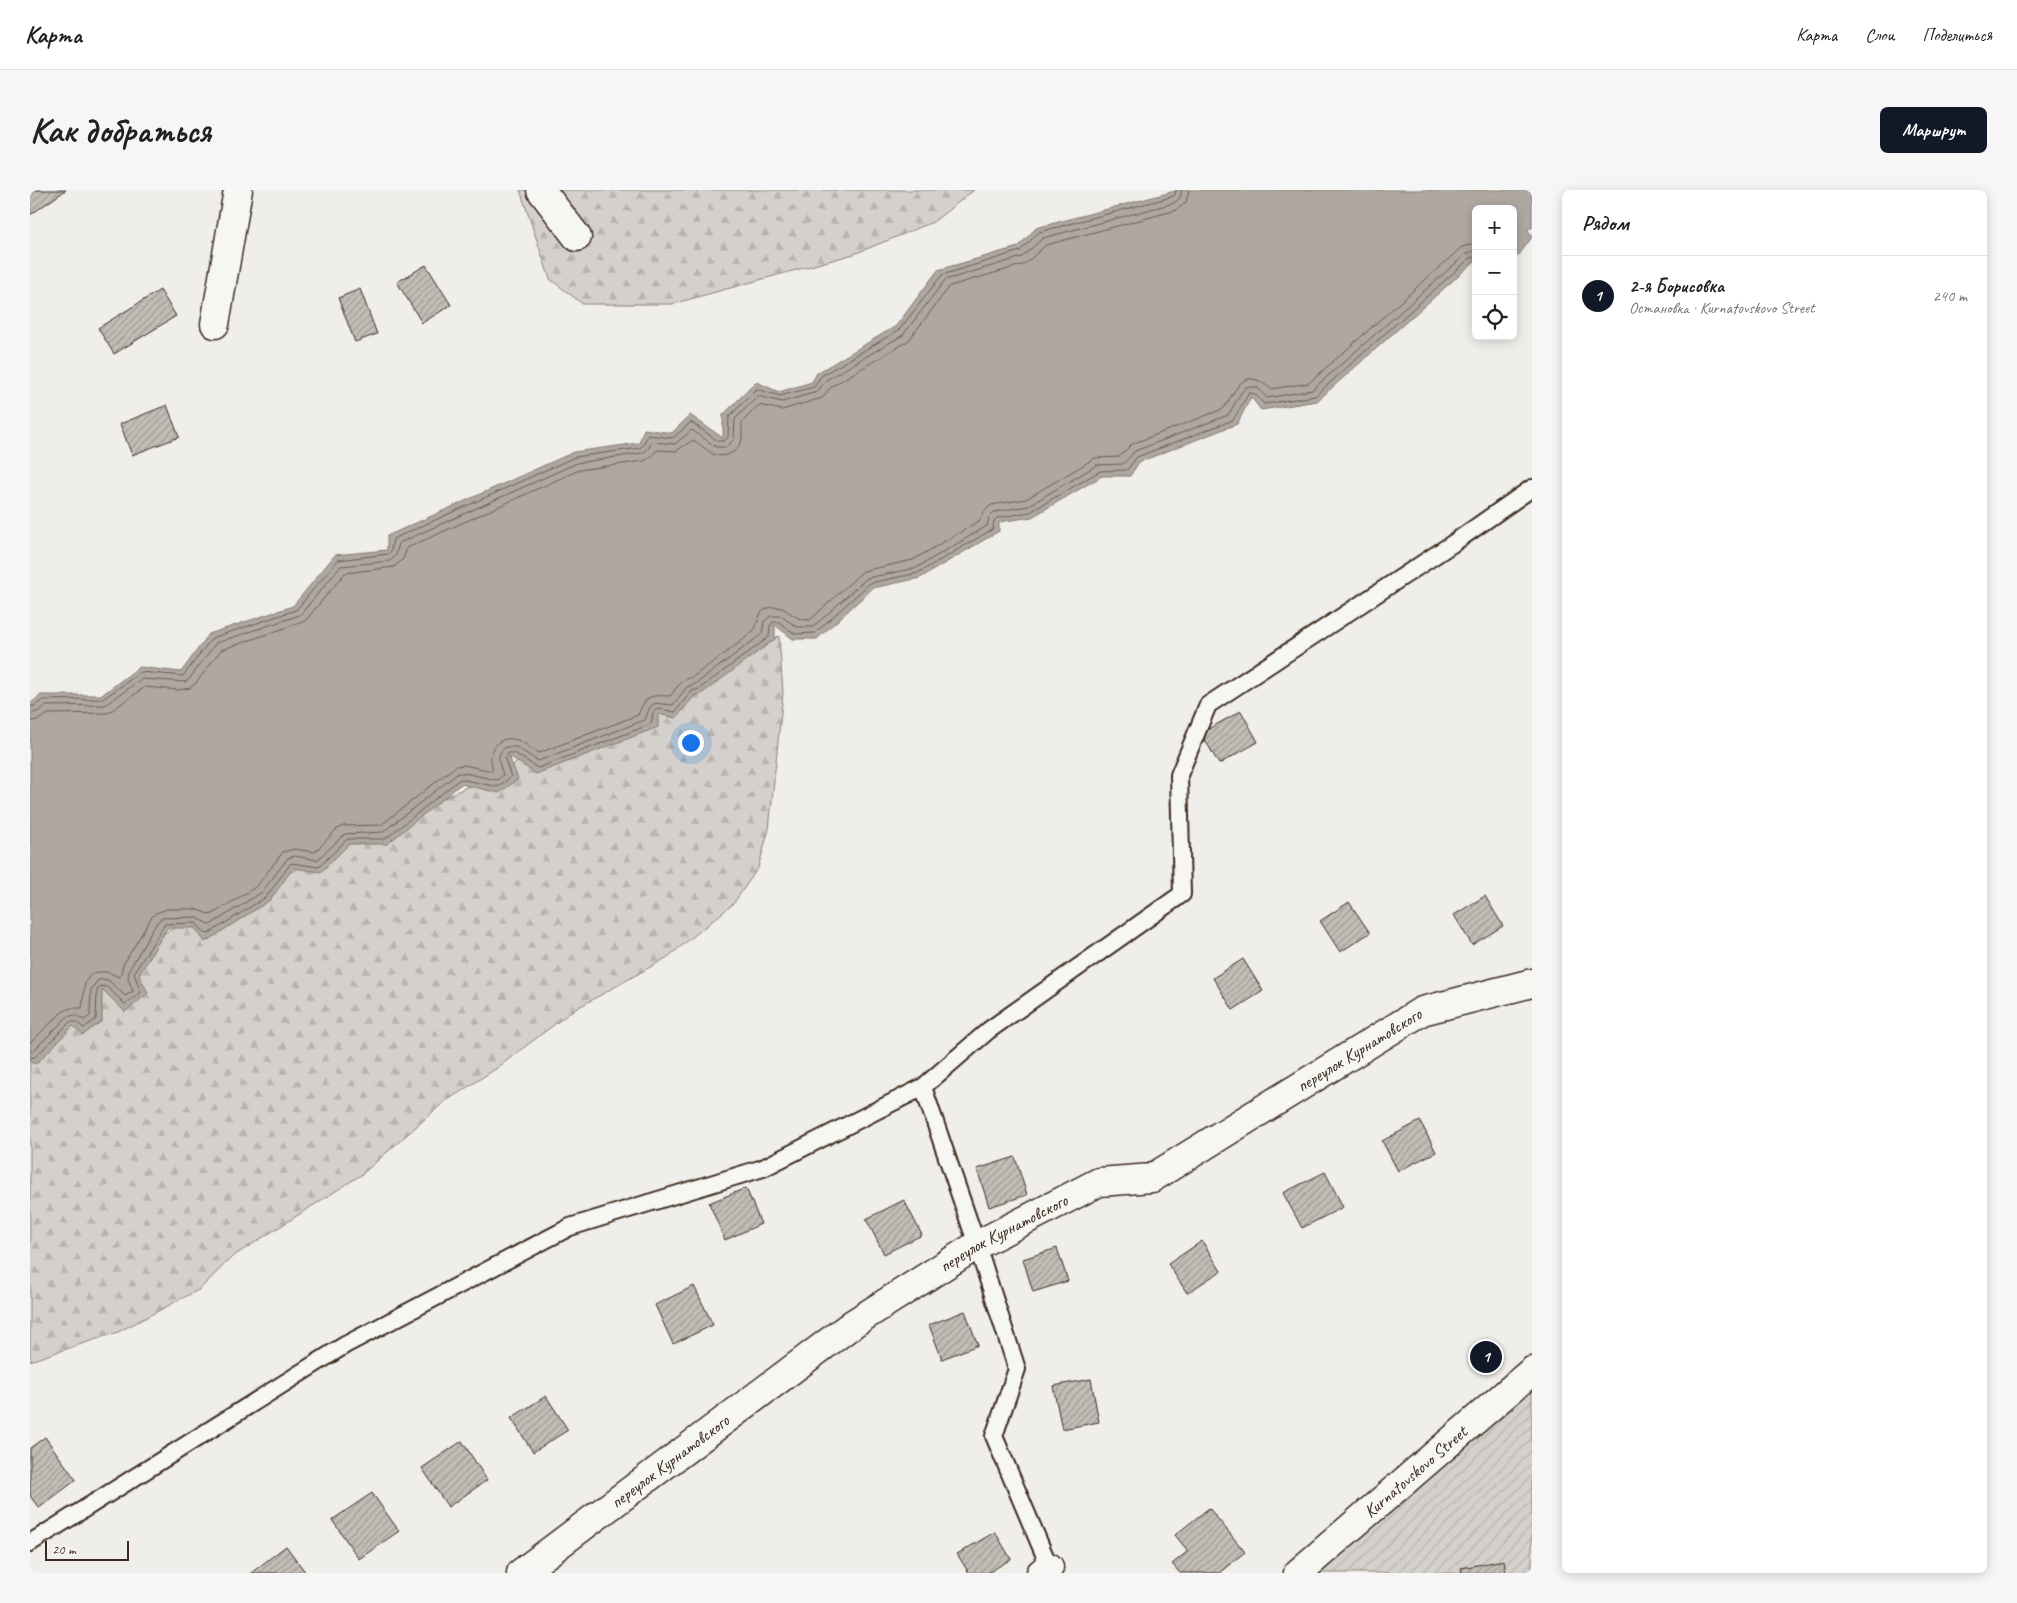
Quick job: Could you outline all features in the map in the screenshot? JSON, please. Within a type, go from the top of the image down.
[{"type":"street","points":[[215,324],[238,190]]},
{"type":"street","points":[[541,190],[577,237]]},
{"type":"street","name":"переулок Курнатовского","points":[[521,1573],[854,1323],[977,1245],[1099,1182],[1152,1178],[1422,1011],[1532,983]]},
{"type":"street","name":"Kurnatovskovo Street","points":[[1298,1573],[1532,1371]]},
{"type":"lane","points":[[30,1544],[345,1345],[570,1228],[763,1168],[923,1087],[989,1030],[1182,894],[1179,775],[1208,704],[1452,544],[1532,488]]},
{"type":"lane","points":[[923,1087],[1017,1369],[994,1436],[1047,1571]]},
{"type":"green space","points":[[520,190],[974,190],[933,222],[854,254],[672,304],[583,304],[550,279]]},
{"type":"green space","points":[[779,636],[783,693],[769,829],[758,868],[733,904],[668,957],[572,1011],[497,1068],[443,1103],[361,1175],[232,1257],[200,1289],[118,1332],[30,1361],[30,998]]},
{"type":"green space","points":[[1532,1371],[1532,1573],[1298,1573]]},
{"type":"water","points":[[1179,190],[1532,190],[1532,228],[1527,228],[1532,237],[1518,256],[1517,205],[1472,205],[1472,264],[1317,401],[1261,410],[1251,397],[1237,424],[1139,462],[1130,476],[1102,476],[1032,517],[999,522],[999,531],[920,578],[873,588],[817,639],[793,639],[775,625],[775,639],[700,695],[695,695],[676,718],[658,714],[658,727],[536,774],[509,756],[518,779],[499,793],[461,784],[387,844],[349,844],[321,872],[293,868],[270,900],[205,942],[195,928],[167,928],[139,975],[148,993],[125,1012],[102,989],[102,1021],[83,1035],[73,1026],[36,1064],[30,1062],[30,704],[41,695],[102,695],[139,667],[181,672],[209,634],[293,606],[335,555],[387,550],[387,536],[574,452],[639,443],[644,429],[672,433],[690,415],[723,438],[723,415],[756,382],[779,392],[812,382],[817,373],[896,326],[938,270],[1018,247],[1036,228]]},
{"type":"building","points":[[30,190],[66,190],[30,215]]},
{"type":"building","points":[[426,265],[451,305],[422,323],[397,282]]},
{"type":"building","points":[[360,289],[377,334],[355,342],[338,298]]},
{"type":"building","points":[[160,290],[176,316],[114,354],[98,328]]},
{"type":"building","points":[[167,405],[179,437],[132,455],[120,424]]},
{"type":"building","points":[[1241,711],[1258,742],[1219,764],[1201,733]]},
{"type":"building","points":[[1485,896],[1503,926],[1472,945],[1454,915]]},
{"type":"building","points":[[1349,902],[1370,933],[1340,952],[1320,921]]},
{"type":"building","points":[[1243,959],[1263,991],[1233,1010],[1213,978]]},
{"type":"building","points":[[1420,1121],[1436,1152],[1398,1171],[1382,1141]]},
{"type":"building","points":[[1015,1157],[1027,1195],[989,1207],[977,1169]]},
{"type":"building","points":[[1325,1172],[1343,1207],[1302,1228],[1283,1193]]},
{"type":"building","points":[[746,1188],[761,1224],[725,1240],[709,1203]]},
{"type":"building","points":[[904,1200],[922,1235],[884,1254],[866,1219]]},
{"type":"building","points":[[1202,1241],[1221,1271],[1187,1293],[1168,1264]]},
{"type":"building","points":[[1057,1248],[1068,1281],[1033,1292],[1023,1259]]},
{"type":"building","points":[[694,1286],[713,1325],[673,1344],[655,1305]]},
{"type":"building","points":[[965,1311],[978,1345],[942,1359],[929,1325]]},
{"type":"building","points":[[1091,1379],[1099,1422],[1062,1429],[1053,1386]]},
{"type":"building","points":[[546,1396],[568,1430],[533,1452],[511,1418]]},
{"type":"building","points":[[45,1437],[76,1480],[39,1508],[30,1496],[30,1448]]},
{"type":"building","points":[[462,1441],[487,1480],[448,1507],[422,1468]]},
{"type":"building","points":[[372,1493],[399,1531],[359,1559],[332,1520]]},
{"type":"building","points":[[1209,1508],[1245,1552],[1219,1573],[1180,1573],[1172,1564],[1188,1551],[1175,1535]]},
{"type":"building","points":[[995,1532],[1011,1559],[988,1573],[969,1573],[957,1554]]},
{"type":"building","points":[[286,1546],[306,1573],[251,1573]]},
{"type":"building","points":[[1504,1560],[1506,1573],[1462,1573],[1461,1568]]},
{"type":"place","name":"2-я Борисовка","points":[[1486,1357]]}]
